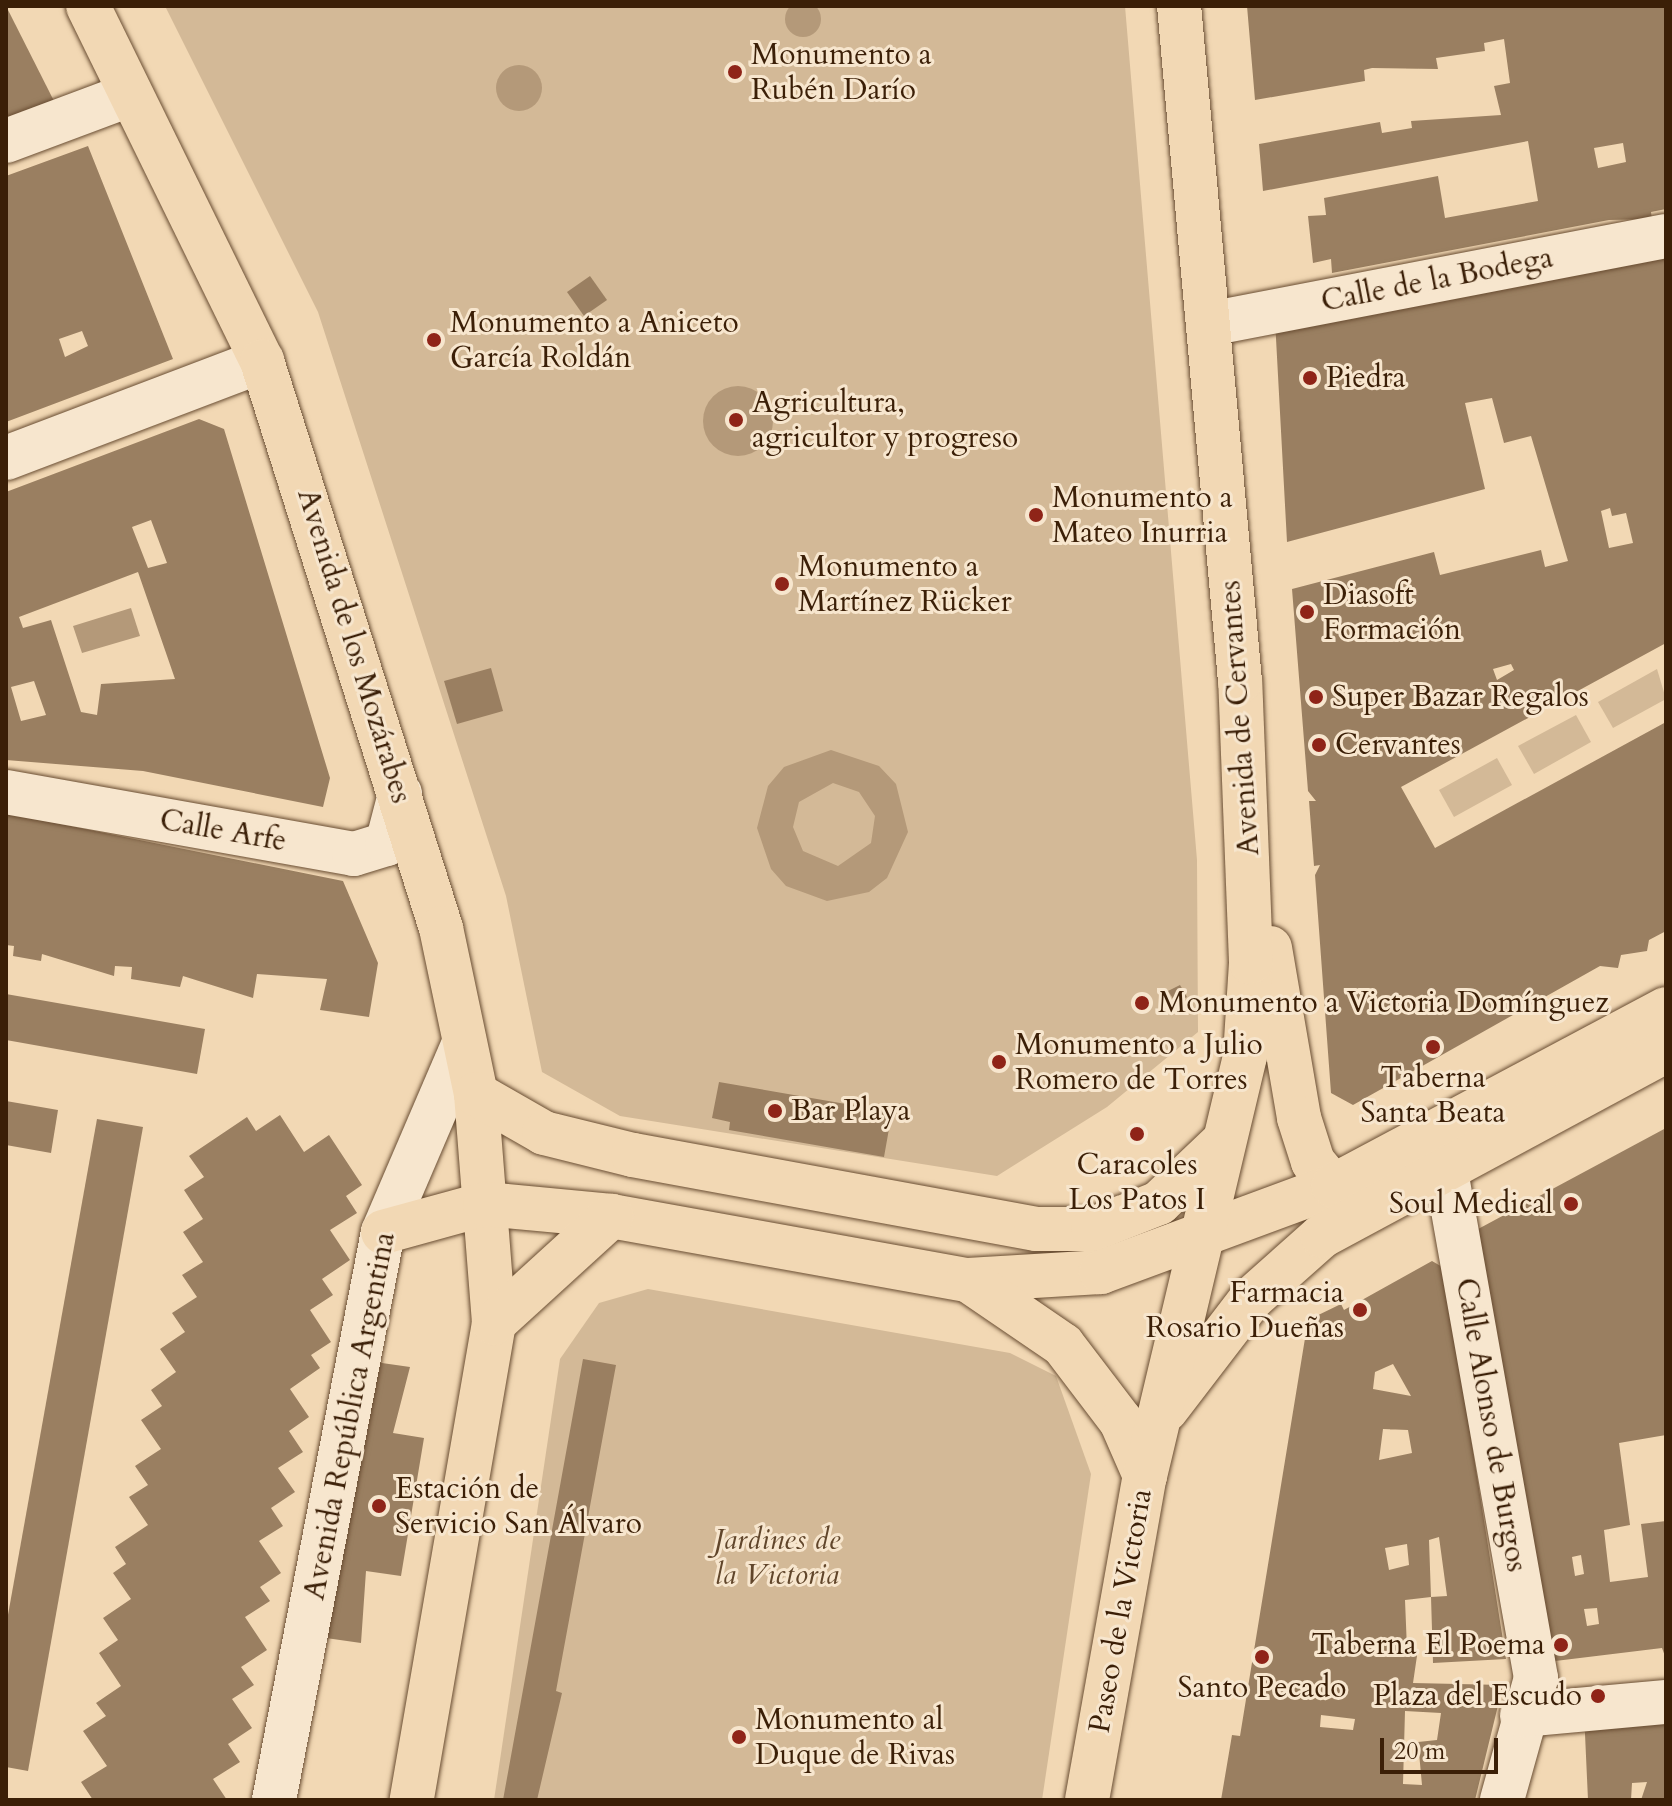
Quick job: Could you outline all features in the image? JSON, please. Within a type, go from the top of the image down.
[{"type":"main road","name":"Avenida de los Mozárabes","points":[[88,6],[262,361],[400,794],[441,928],[476,1094],[494,1323]]},
{"type":"main road","name":"Avenida de Cervantes","points":[[1157,1421],[1221,1144],[1245,1056],[1251,962],[1240,681],[1179,6]]},
{"type":"main road","points":[[1240,681],[1274,976],[1299,1118],[1313,1162],[1333,1186]]},
{"type":"main road","points":[[383,1232],[485,1204],[611,1216],[968,1280],[1101,1272],[1333,1186],[1666,1009]]},
{"type":"main road","points":[[1157,1421],[1251,1299],[1322,1236],[1666,1051]]},
{"type":"main road","points":[[476,1094],[544,1133],[633,1155],[1036,1229],[1093,1229],[1159,1203],[1221,1144]]},
{"type":"main road","points":[[412,1800],[494,1323],[611,1216]]},
{"type":"main road","points":[[968,1280],[1063,1345],[1121,1421],[1145,1476]]},
{"type":"main road","name":"Paseo de la Victoria","points":[[1087,1800],[1157,1421]]},
{"type":"street","points":[[6,141],[129,95]]},
{"type":"street","name":"Calle de la Bodega","points":[[1209,324],[1666,236]]},
{"type":"street","points":[[6,458],[262,361]]},
{"type":"street","name":"Calle Arfe","points":[[6,792],[354,854],[387,844],[400,794]]},
{"type":"street","name":"Avenida República Argentina","points":[[274,1800],[383,1232],[464,1043]]},
{"type":"street","name":"Calle Alonso de Burgos","points":[[1446,1171],[1529,1697]]},
{"type":"street","points":[[1502,1800],[1529,1697],[1666,1702]]},
{"type":"green space","points":[[165,6],[1125,6],[1197,860],[1198,1032],[1107,1107],[997,1176],[620,1116],[542,1072],[506,896],[318,312]]},
{"type":"green space","points":[[1657,669],[1666,699],[1613,728],[1598,702]]},
{"type":"green space","points":[[1576,715],[1591,742],[1534,774],[1518,746]]},
{"type":"green space","points":[[1497,758],[1512,785],[1454,817],[1439,790]]},
{"type":"green space","name":"Jardines de la Victoria","points":[[648,1289],[1010,1353],[1056,1376],[1091,1474],[1042,1800],[494,1800],[560,1359],[599,1303]]},
{"type":"shaded area","points":[[803,1],[816,6],[821,19],[816,32],[803,37],[790,32],[785,19],[790,6]]},
{"type":"shaded area","points":[[519,65],[535,72],[542,88],[535,104],[519,111],[503,104],[496,88],[503,72]]},
{"type":"shaded area","points":[[745,386],[767,401],[773,421],[771,435],[763,446],[752,454],[731,456],[713,446],[705,435],[703,414],[713,396],[724,388]]},
{"type":"shaded area","points":[[131,608],[140,636],[82,653],[73,626]]},
{"type":"shaded area","points":[[831,750],[879,766],[896,784],[908,832],[887,878],[869,892],[827,901],[786,886],[771,869],[757,828],[768,786],[784,767]],"holes":[[[833,783],[859,792],[875,816],[871,843],[838,866],[803,851],[793,827],[799,802]]]},
{"type":"building","points":[[6,6],[55,103],[6,120]]},
{"type":"building","points":[[1247,6],[1666,6],[1666,209],[1651,212],[1652,219],[1609,220],[1332,273],[1331,259],[1313,263],[1308,216],[1326,215],[1324,198],[1438,176],[1445,218],[1538,201],[1528,141],[1263,191],[1259,144],[1380,122],[1382,133],[1412,128],[1411,121],[1501,115],[1494,86],[1510,83],[1504,39],[1484,43],[1485,51],[1436,58],[1438,69],[1372,68],[1364,70],[1365,81],[1255,100]],"holes":[[[1623,143],[1626,162],[1598,168],[1594,148]]]},
{"type":"building","points":[[88,146],[173,359],[6,422],[6,176]],"holes":[[[82,331],[88,346],[65,357],[59,339]]]},
{"type":"building","points":[[1666,248],[1666,643],[1401,787],[1435,848],[1666,722],[1666,931],[1649,940],[1647,951],[1621,955],[1618,968],[1600,966],[1353,1105],[1331,1093],[1315,875],[1320,865],[1314,866],[1309,801],[1316,801],[1308,791],[1292,589],[1434,552],[1440,575],[1541,550],[1545,567],[1568,561],[1531,436],[1504,443],[1492,398],[1465,403],[1485,489],[1287,542],[1275,320]],"holes":[[[1610,508],[1612,516],[1626,513],[1633,543],[1609,548],[1601,511]],[[1511,664],[1514,670],[1497,680],[1493,669]]]},
{"type":"building","points":[[590,276],[607,300],[584,316],[567,292]]},
{"type":"building","points":[[199,419],[224,429],[330,778],[323,807],[143,771],[6,760],[6,492]],"holes":[[[151,520],[167,563],[148,568],[132,527]],[[138,572],[175,679],[101,684],[97,715],[81,712],[51,620],[23,628],[19,617]],[[34,681],[46,715],[21,721],[11,687]]]},
{"type":"building","points":[[491,668],[503,711],[457,724],[444,681]]},
{"type":"building","points":[[6,813],[343,881],[378,963],[369,1017],[320,1010],[327,979],[257,974],[253,998],[183,976],[180,987],[131,979],[132,967],[115,966],[114,976],[42,954],[41,961],[13,956],[14,946],[6,945]]},
{"type":"building","points":[[1180,985],[1187,997],[1176,1003],[1168,991]]},
{"type":"building","points":[[6,994],[205,1029],[197,1074],[6,1040]]},
{"type":"building","points":[[719,1082],[892,1112],[884,1157],[729,1130],[730,1122],[712,1118]]},
{"type":"building","points":[[6,1101],[58,1110],[51,1153],[6,1145]]},
{"type":"building","points":[[280,1115],[304,1152],[329,1135],[362,1185],[346,1196],[357,1213],[330,1230],[350,1260],[322,1279],[333,1295],[310,1310],[331,1342],[311,1355],[320,1368],[290,1389],[309,1417],[289,1431],[303,1452],[278,1468],[295,1492],[271,1508],[283,1526],[259,1541],[281,1573],[260,1587],[270,1601],[245,1617],[267,1650],[241,1667],[254,1685],[232,1699],[252,1728],[228,1744],[240,1762],[213,1779],[227,1800],[93,1800],[81,1782],[107,1766],[83,1731],[106,1716],[96,1703],[121,1686],[99,1653],[118,1640],[103,1618],[131,1599],[113,1573],[126,1564],[115,1547],[148,1525],[129,1497],[148,1485],[135,1466],[161,1449],[141,1420],[162,1406],[151,1390],[176,1372],[160,1349],[185,1332],[172,1313],[197,1297],[182,1275],[203,1262],[183,1232],[203,1219],[184,1190],[204,1177],[189,1156],[247,1117],[256,1131]]},
{"type":"building","points":[[97,1119],[143,1127],[28,1771],[6,1767],[6,1626]]},
{"type":"building","points":[[1666,1128],[1666,1435],[1619,1443],[1630,1525],[1604,1530],[1610,1582],[1648,1577],[1641,1524],[1666,1521],[1666,1659],[1662,1648],[1547,1662],[1467,1235]],"holes":[[[1581,1555],[1584,1574],[1575,1576],[1572,1557]],[[1597,1608],[1599,1624],[1587,1626],[1584,1609]]]},
{"type":"building","points":[[1432,1261],[1444,1268],[1506,1659],[1433,1663],[1431,1597],[1405,1600],[1407,1649],[1418,1649],[1413,1683],[1503,1685],[1475,1800],[1221,1800],[1232,1735],[1240,1736],[1308,1320],[1341,1304],[1344,1310]],"holes":[[[1393,1364],[1411,1396],[1373,1389],[1375,1372]],[[1383,1429],[1408,1430],[1412,1453],[1379,1460]],[[1439,1537],[1447,1596],[1431,1597],[1429,1540]],[[1407,1544],[1409,1565],[1389,1570],[1385,1548]],[[1405,1711],[1441,1713],[1437,1740],[1418,1742],[1422,1785],[1403,1784]],[[1321,1715],[1355,1719],[1353,1730],[1320,1727]]]},
{"type":"building","points":[[583,1359],[616,1365],[556,1691],[562,1693],[537,1800],[503,1800]]},
{"type":"building","name":"Estación de Servicio San Álvaro","points":[[368,1361],[410,1367],[393,1433],[424,1438],[401,1576],[366,1571],[361,1643],[319,1637]]},
{"type":"building","points":[[1666,1709],[1666,1800],[1641,1800],[1647,1782],[1632,1783],[1631,1800],[1588,1800],[1584,1712]]},
{"type":"place","name":"Monumento a Rubén Darío","points":[[735,72]]},
{"type":"place","name":"Monumento a Aniceto García Roldán","points":[[434,340]]},
{"type":"place","name":"Piedra","points":[[1310,378]]},
{"type":"place","name":"Agricultura, agricultor y progreso","points":[[736,420]]},
{"type":"place","name":"Monumento a Mateo Inurria","points":[[1036,515]]},
{"type":"place","name":"Monumento a Martínez Rücker","points":[[782,584]]},
{"type":"place","name":"Diasoft Formación","points":[[1307,612]]},
{"type":"place","name":"Super Bazar Regalos","points":[[1316,697]]},
{"type":"place","name":"Cervantes","points":[[1319,745]]},
{"type":"place","name":"Monumento a Victoria Domínguez","points":[[1142,1003]]},
{"type":"place","name":"Taberna Santa Beata","points":[[1433,1047]]},
{"type":"place","name":"Monumento a Julio Romero de Torres","points":[[999,1062]]},
{"type":"place","name":"Bar Playa","points":[[775,1111]]},
{"type":"place","name":"Caracoles Los Patos I","points":[[1137,1134]]},
{"type":"place","name":"Soul Medical","points":[[1571,1204]]},
{"type":"place","name":"Farmacia Rosario Dueñas","points":[[1360,1310]]},
{"type":"place","name":"Estación de Servicio San Álvaro","points":[[379,1506]]},
{"type":"place","name":"Taberna El Poema","points":[[1561,1645]]},
{"type":"place","name":"Santo Pecado","points":[[1262,1657]]},
{"type":"place","name":"Plaza del Escudo","points":[[1598,1696]]},
{"type":"place","name":"Monumento al Duque de Rivas","points":[[739,1737]]}]
